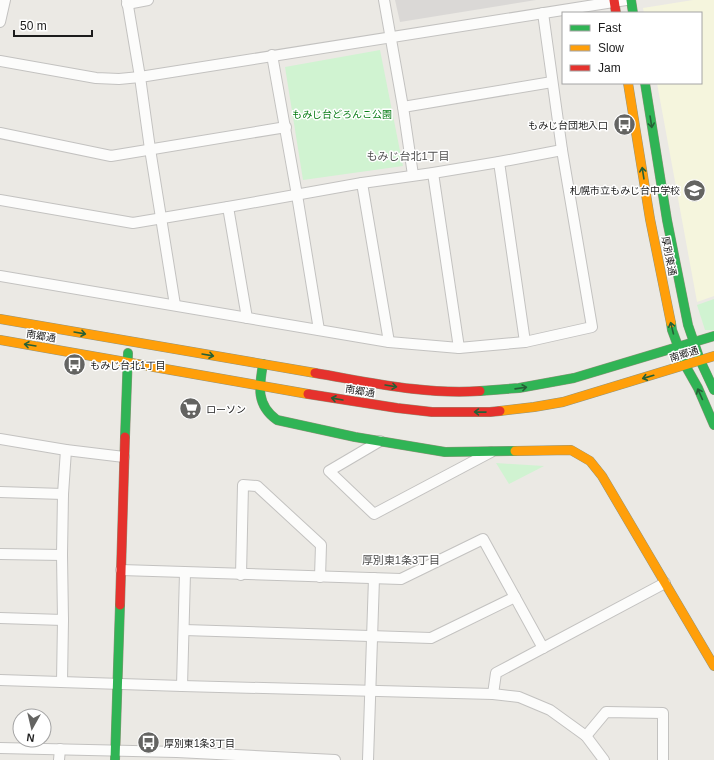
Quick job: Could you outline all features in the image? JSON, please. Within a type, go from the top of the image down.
[{"type":"street","points":[[0,22],[5,0]]},
{"type":"street","points":[[148,0],[127,2],[175,305]]},
{"type":"street","points":[[384,0],[403,107],[413,175]]},
{"type":"street","points":[[0,62],[96,78],[119,79],[140,77],[626,0]]},
{"type":"street","points":[[631,0],[633,12]]},
{"type":"street","points":[[614,1],[616,12]]},
{"type":"street","points":[[0,276],[389,342],[460,348],[525,342],[592,327],[562,150],[542,13]]},
{"type":"street","points":[[272,56],[286,127],[318,330]]},
{"type":"street","points":[[403,107],[552,82]]},
{"type":"street","name":"厚別東通","points":[[628,84],[650,219],[672,330],[685,365],[698,388],[714,425]]},
{"type":"street","name":"厚別東通","points":[[644,84],[667,220],[688,325],[700,360],[714,390]]},
{"type":"street","points":[[0,133],[111,156],[286,127]]},
{"type":"street","points":[[0,200],[133,223],[562,150]]},
{"type":"street","points":[[498,162],[525,342]]},
{"type":"street","points":[[433,173],[460,348]]},
{"type":"street","points":[[362,183],[389,342]]},
{"type":"street","points":[[228,208],[247,318]]},
{"type":"street","name":"南郷通","points":[[0,319],[399,387],[435,391],[466,392],[519,388],[574,378],[714,336]]},
{"type":"street","name":"南郷通","points":[[0,340],[162,369],[397,408],[432,412],[490,412],[563,402],[656,375],[714,356]]},
{"type":"street","points":[[115,755],[128,342]]},
{"type":"street","points":[[263,364],[260,385],[262,403],[269,414],[277,420],[380,442],[445,452],[571,450],[590,461],[602,476],[714,666]]},
{"type":"street","points":[[0,439],[66,450],[124,457]]},
{"type":"street","points":[[380,442],[329,471],[374,514],[493,451]]},
{"type":"street","points":[[62,682],[64,620],[62,556],[63,494],[66,450]]},
{"type":"street","points":[[241,575],[243,485],[257,486],[321,545],[320,577]]},
{"type":"street","points":[[0,492],[63,494]]},
{"type":"street","points":[[121,570],[401,579],[483,539],[543,648]]},
{"type":"street","points":[[0,554],[62,556]]},
{"type":"street","points":[[182,686],[185,573]]},
{"type":"street","points":[[368,760],[374,578]]},
{"type":"street","points":[[494,694],[496,673],[665,583]]},
{"type":"street","points":[[184,630],[431,638],[515,597]]},
{"type":"street","points":[[0,618],[64,620]]},
{"type":"street","points":[[0,680],[494,694],[519,697],[550,710],[586,736],[604,760]]},
{"type":"street","points":[[586,736],[606,712],[663,713],[663,760]]},
{"type":"street","points":[[0,748],[60,749],[115,755],[334,760]]},
{"type":"street","points":[[59,760],[60,749]]},
{"type":"shaded area","points":[[395,0],[536,0],[400,22]]},
{"type":"shaded area","name":"札幌市立もみじ台中学校","points":[[693,0],[714,0],[714,296],[697,302],[657,84],[702,84],[702,12],[644,12],[643,8]]},
{"type":"green space","name":"もみじ台どろんこ公園","points":[[380,50],[403,166],[303,180],[285,67]]},
{"type":"green space","points":[[714,299],[714,330],[705,330],[697,305]]},
{"type":"green space","points":[[496,463],[544,466],[509,484]]},
{"type":"traffic: fast","points":[[631,0],[633,12]]},
{"type":"traffic: fast","points":[[645,84],[667,220],[688,325],[700,360],[714,390]]},
{"type":"traffic: fast","points":[[671,323],[672,330],[685,365],[698,388],[714,425]]},
{"type":"traffic: fast","points":[[480,391],[519,388],[574,378],[714,336]]},
{"type":"traffic: fast","points":[[125,437],[128,353]]},
{"type":"traffic: fast","points":[[263,364],[260,388],[262,402],[265,408],[277,420],[355,437],[445,452],[515,451]]},
{"type":"traffic: fast","points":[[115,760],[120,605]]},
{"type":"traffic: slow","points":[[628,84],[650,219],[671,323]]},
{"type":"traffic: slow","points":[[0,319],[315,373]]},
{"type":"traffic: slow","points":[[0,340],[308,394]]},
{"type":"traffic: slow","points":[[500,411],[563,402],[714,356]]},
{"type":"traffic: slow","points":[[515,451],[571,450],[590,461],[602,476],[714,666]]},
{"type":"traffic: jam","points":[[614,0],[616,12]]},
{"type":"traffic: jam","points":[[315,373],[397,387],[459,392],[480,391]]},
{"type":"traffic: jam","points":[[308,394],[432,412],[500,411]]},
{"type":"traffic: jam","points":[[120,605],[125,437]]},
{"type":"place","name":"もみじ台団地入口","points":[[624,125]]},
{"type":"place","name":"札幌市立もみじ台中学校","points":[[695,190]]},
{"type":"place","name":"もみじ台北1丁目","points":[[75,365]]},
{"type":"place","name":"ローソン","points":[[190,409]]},
{"type":"place","name":"厚別東1条3丁目","points":[[148,743]]},
{"type":"district","name":"もみじ台北1丁目","points":[[408,156]]},
{"type":"district","name":"厚別東1条3丁目","points":[[401,560]]}]
